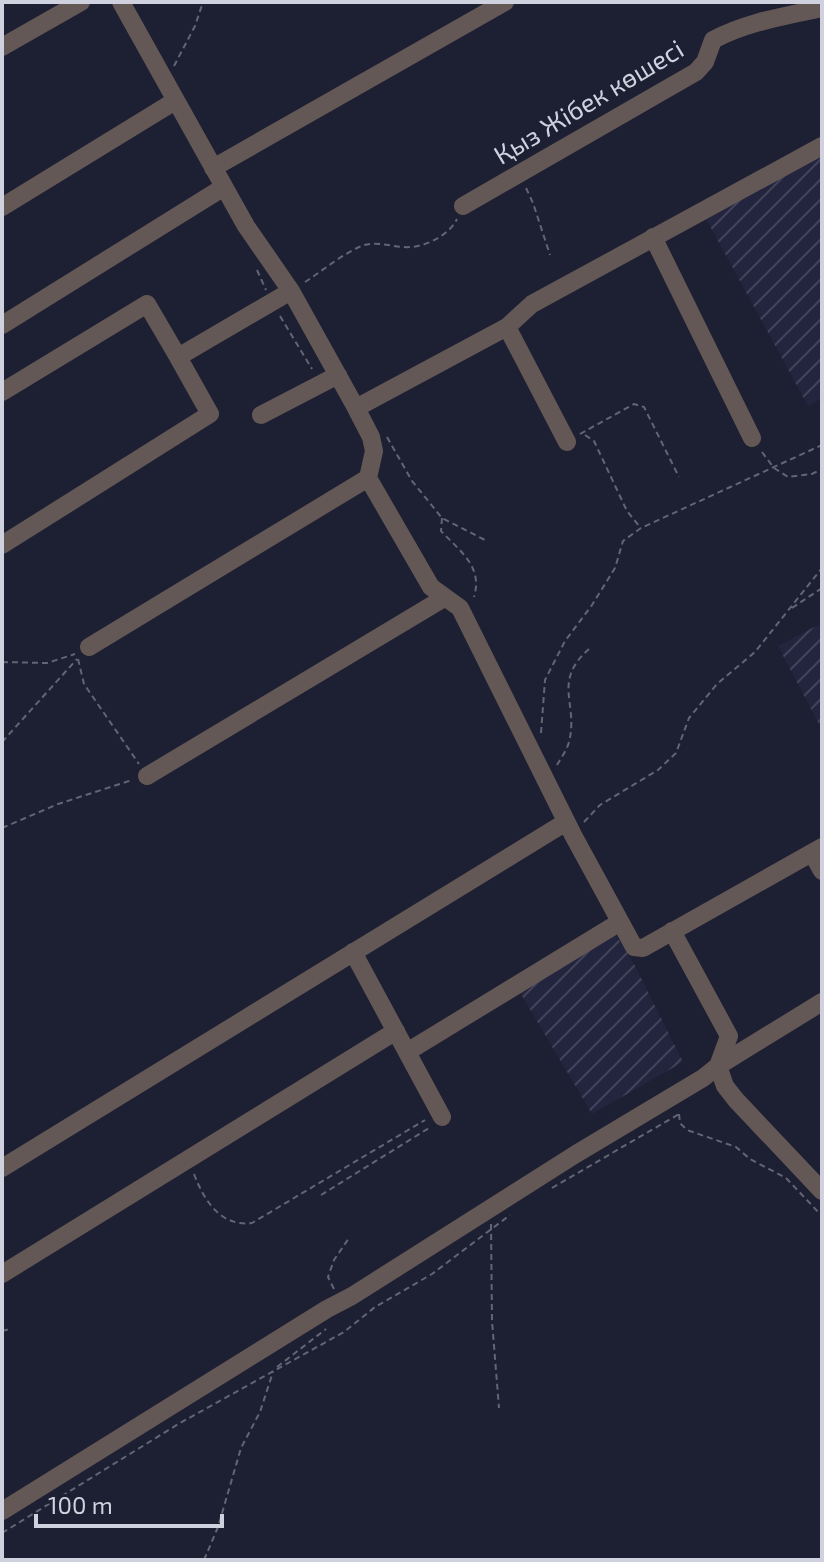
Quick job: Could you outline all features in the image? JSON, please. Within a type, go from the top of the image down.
[{"type":"street","points":[[2,47],[81,2]]},
{"type":"street","points":[[121,2],[246,226],[291,291],[356,408],[371,437],[374,451],[368,478],[431,587],[460,608],[569,828],[634,947],[643,948],[817,850],[822,871]]},
{"type":"street","points":[[213,168],[505,2]]},
{"type":"street","name":"Қыз Жібек көшесі","points":[[463,206],[696,72],[705,62],[713,40],[760,21],[822,8]]},
{"type":"street","points":[[2,207],[175,101]]},
{"type":"street","points":[[356,408],[507,327],[532,304],[822,146]]},
{"type":"street","points":[[2,325],[224,187]]},
{"type":"street","points":[[653,237],[752,438]]},
{"type":"street","points":[[178,357],[291,291]]},
{"type":"street","points":[[2,392],[147,304],[210,414],[2,545]]},
{"type":"street","points":[[507,327],[575,437]]},
{"type":"street","points":[[261,415],[338,375]]},
{"type":"street","points":[[83,653],[368,478]]},
{"type":"street","points":[[147,776],[444,598]]},
{"type":"street","points":[[2,1168],[353,952],[569,828]]},
{"type":"street","points":[[407,1052],[620,922]]},
{"type":"street","points":[[672,931],[729,1036],[718,1066],[725,1086],[822,1191]]},
{"type":"street","points":[[353,952],[440,1112]]},
{"type":"street","points":[[2,1511],[822,1002]]},
{"type":"street","points":[[2,1274],[396,1031]]},
{"type":"path","points":[[165,82],[195,26],[203,2]]},
{"type":"path","points":[[518,174],[533,203],[550,255]]},
{"type":"path","points":[[291,291],[360,246],[377,242],[407,248],[431,241],[452,228],[463,206]]},
{"type":"path","points":[[575,437],[634,404],[644,407],[679,477]]},
{"type":"path","points":[[382,428],[412,481],[442,518],[485,540]]},
{"type":"path","points":[[575,437],[594,441],[627,511],[641,528]]},
{"type":"path","points":[[752,438],[774,468],[788,477],[812,474],[822,469]]},
{"type":"path","points":[[540,742],[545,680],[565,641],[615,568],[623,541],[641,528],[822,445]]},
{"type":"path","points":[[442,518],[441,531],[473,564],[478,580],[475,597],[460,608]]},
{"type":"path","points":[[569,828],[658,770],[676,753],[689,718],[717,684],[755,652],[822,568]]},
{"type":"path","points":[[788,611],[822,588]]},
{"type":"path","points":[[546,783],[568,746],[568,675],[577,659],[590,648]]},
{"type":"path","points":[[2,662],[47,663],[83,653]]},
{"type":"path","points":[[2,742],[83,653]]},
{"type":"path","points":[[2,828],[58,804],[147,776],[84,684],[83,653]]},
{"type":"path","points":[[188,1161],[205,1201],[217,1212],[241,1225],[252,1223],[440,1112]]},
{"type":"path","points":[[321,1195],[429,1129],[440,1112]]},
{"type":"path","points":[[551,1189],[679,1114],[680,1123],[687,1130],[736,1147],[750,1159],[786,1178],[822,1216]]},
{"type":"path","points":[[492,1207],[492,1321],[499,1408]]},
{"type":"path","points":[[2,1533],[180,1423],[344,1332],[375,1307],[432,1274],[515,1211]]},
{"type":"path","points":[[345,1300],[332,1288],[328,1277],[334,1260],[349,1238]]},
{"type":"path","points":[[204,1560],[218,1527],[241,1448],[260,1412],[274,1370],[331,1325]]},
{"type":"path","points":[[2,1331],[10,1329]]},
{"type":"shaded area","points":[[822,155],[822,398],[808,406],[705,217]]},
{"type":"shaded area","points":[[822,623],[822,730],[778,646]]},
{"type":"shaded area","points":[[615,934],[633,962],[683,1062],[592,1114],[519,991]]}]
